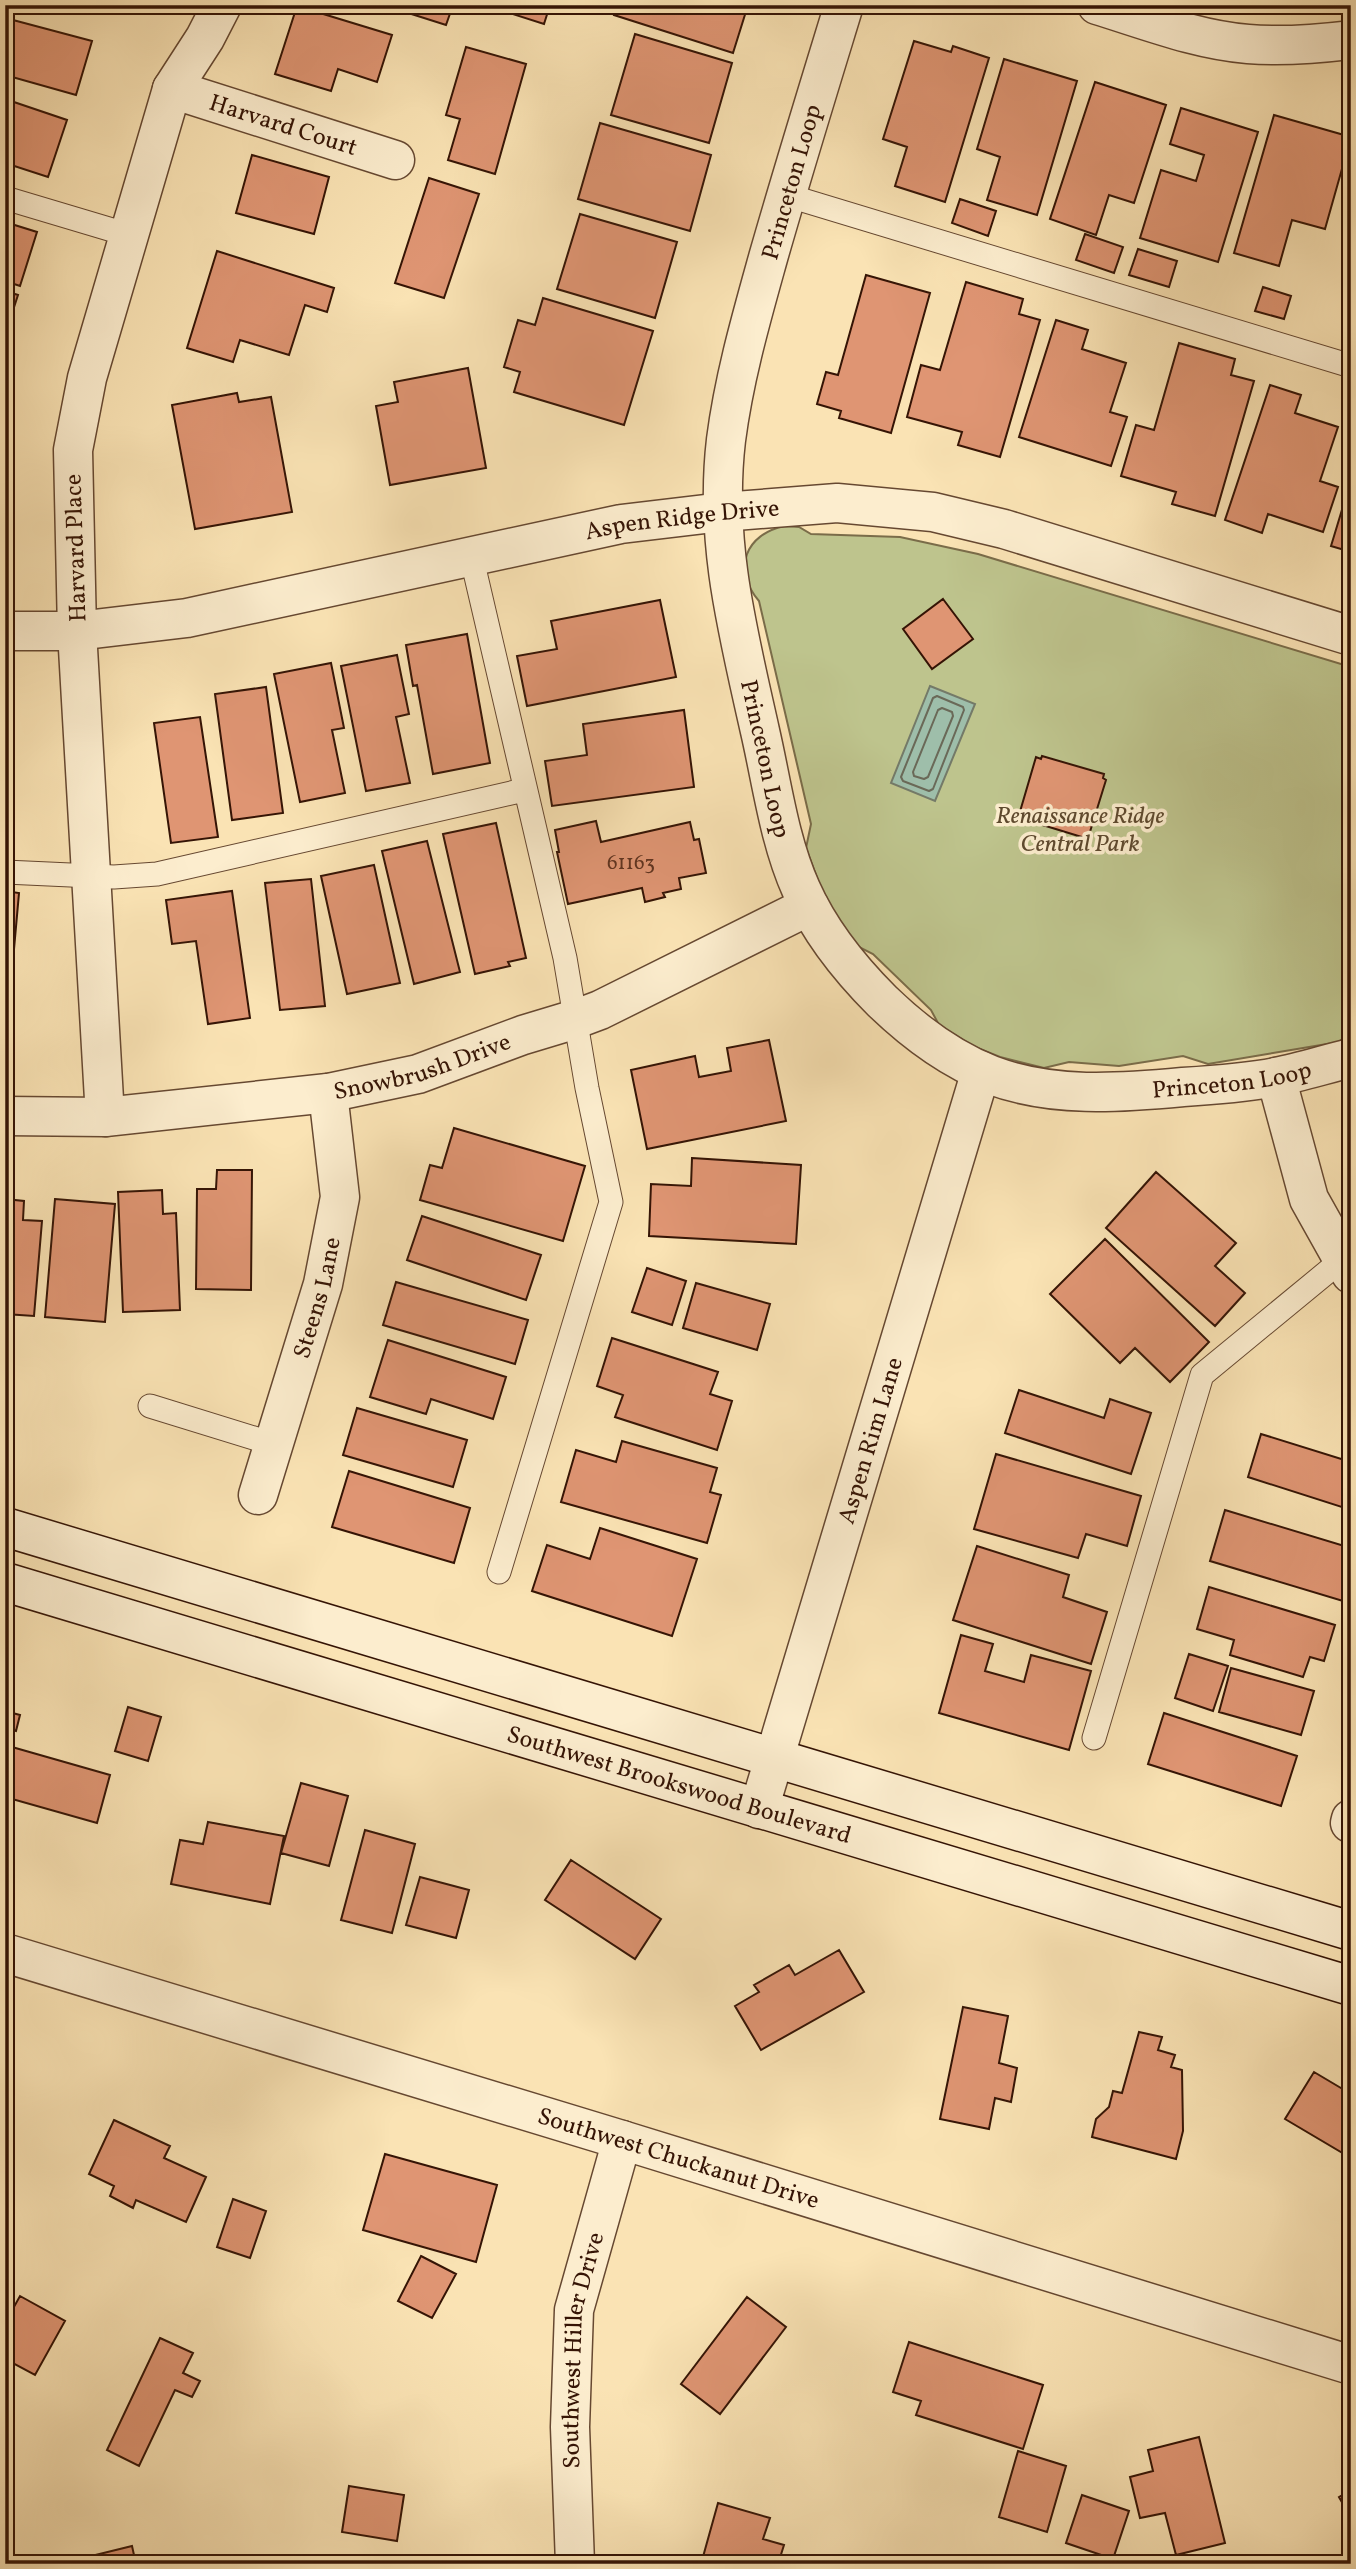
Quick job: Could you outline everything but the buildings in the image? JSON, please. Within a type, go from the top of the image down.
[{"type":"street","name":"Harvard Place","points":[[105,1117],[77,631],[73,450],[87,378],[172,89],[205,38],[222,5]]},
{"type":"street","name":"Princeton Loop","points":[[844,5],[786,195],[734,388],[726,442],[722,512],[730,587],[748,677],[785,843],[809,906],[841,957],[890,1008],[924,1037],[981,1071],[1027,1085],[1081,1092],[1150,1091],[1276,1077],[1351,1058]]},
{"type":"street","points":[[1097,5],[1206,37],[1247,44],[1311,44],[1351,40]]},
{"type":"street","name":"Harvard Court","points":[[172,89],[396,160]]},
{"type":"street","name":"Aspen Ridge Drive","points":[[5,631],[77,631],[214,613],[621,524],[722,512],[837,503],[933,512],[1004,529],[1351,636]]},
{"type":"street","name":"Snowbrush Drive","points":[[5,1116],[105,1117],[328,1093],[418,1074],[523,1035],[576,1019],[631,996],[809,906]]},
{"type":"street","name":"Aspen Rim Lane","points":[[759,1809],[981,1071]]},
{"type":"street","points":[[1276,1077],[1309,1199],[1347,1267]]},
{"type":"street","name":"Steens Lane","points":[[258,1495],[323,1284],[340,1197],[328,1093]]},
{"type":"street","points":[[5,1527],[1351,1931]]},
{"type":"street","name":"Southwest Brookswood Boulevard","points":[[5,1582],[1351,1986]]},
{"type":"street","name":"Southwest Chuckanut Drive","points":[[5,1953],[1351,2365]]},
{"type":"street","name":"Southwest Hiller Drive","points":[[575,2564],[570,2427],[574,2310],[622,2140]]},
{"type":"lane","points":[[786,195],[1351,366]]},
{"type":"lane","points":[[5,198],[129,235]]},
{"type":"lane","points":[[471,555],[565,958],[587,1088],[611,1202],[499,1572]]},
{"type":"lane","points":[[5,872],[135,877],[180,870],[524,790]]},
{"type":"lane","points":[[1094,1738],[1202,1375],[1347,1267]]},
{"type":"lane","points":[[150,1406],[274,1444]]},
{"type":"green space","name":"Renaissance Ridge Central Park","points":[[785,526],[799,527],[811,534],[900,537],[978,554],[1351,667],[1351,1031],[1339,1042],[1208,1064],[1183,1056],[1119,1066],[1069,1062],[1044,1068],[1000,1057],[975,1047],[939,1025],[931,1010],[873,954],[853,944],[826,902],[806,848],[811,824],[759,601],[746,577],[745,565],[747,554],[760,537]]},
{"type":"water","points":[[930,686],[975,704],[935,801],[891,783]]}]
